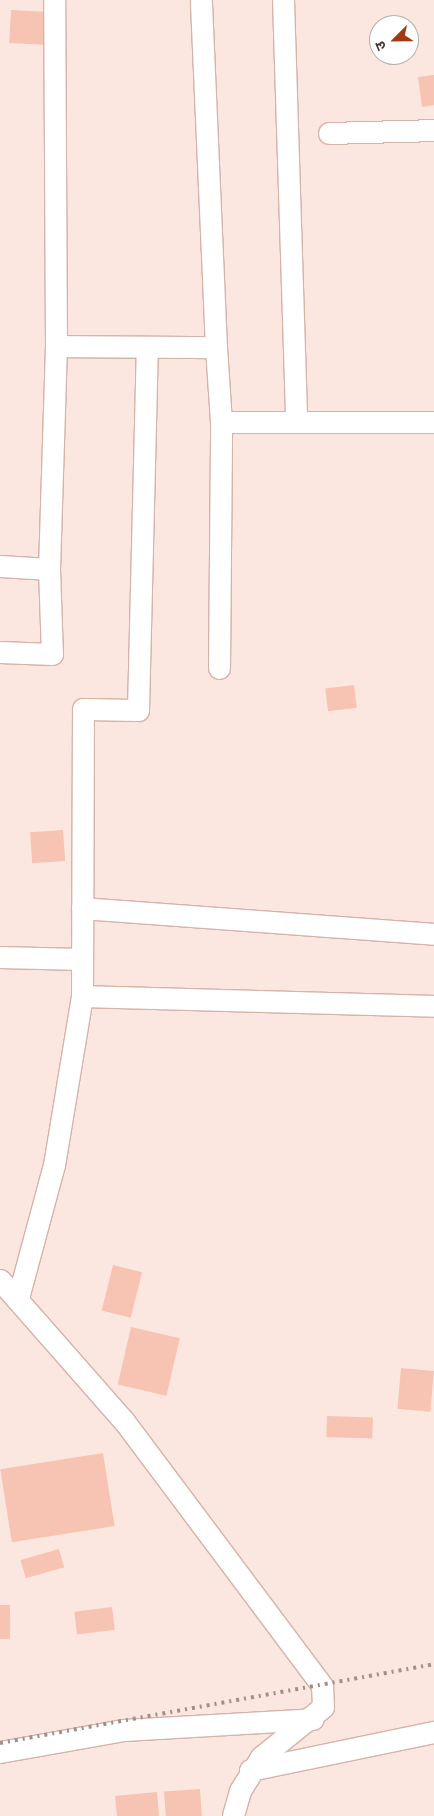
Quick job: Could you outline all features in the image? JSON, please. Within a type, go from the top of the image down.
[{"type":"street","points":[[0,652],[52,654],[49,569],[56,346],[54,0]]},
{"type":"street","points":[[201,0],[221,422],[219,668]]},
{"type":"street","points":[[283,0],[296,422]]},
{"type":"street","points":[[329,133],[434,130]]},
{"type":"street","points":[[56,346],[216,347]]},
{"type":"street","points":[[18,1298],[54,1165],[82,996],[83,709],[138,710],[147,348]]},
{"type":"street","points":[[221,422],[434,422]]},
{"type":"street","points":[[0,566],[49,569]]},
{"type":"street","points":[[82,908],[434,934]]},
{"type":"street","points":[[0,957],[82,959]]},
{"type":"street","points":[[82,996],[434,1006]]},
{"type":"street","points":[[0,1280],[18,1298],[124,1421],[315,1674],[325,1698],[313,1719],[273,1745],[250,1770],[233,1816]]},
{"type":"street","points":[[0,1752],[124,1730],[313,1719]]},
{"type":"street","points":[[250,1770],[434,1732]]},
{"type":"building","points":[[11,10],[45,12],[43,45],[9,43]]},
{"type":"building","points":[[434,75],[434,105],[422,107],[418,77]]},
{"type":"building","points":[[354,685],[357,708],[328,711],[325,689]]},
{"type":"building","points":[[63,830],[65,861],[32,863],[30,832]]},
{"type":"building","points":[[113,1265],[142,1272],[131,1318],[102,1311]]},
{"type":"building","points":[[131,1327],[180,1338],[166,1396],[118,1384]]},
{"type":"building","points":[[401,1368],[434,1371],[430,1412],[397,1409]]},
{"type":"building","points":[[327,1416],[373,1418],[372,1439],[326,1437]]},
{"type":"building","points":[[103,1453],[115,1526],[12,1542],[0,1469]]},
{"type":"building","points":[[59,1549],[64,1567],[26,1578],[21,1560]]},
{"type":"building","points":[[0,1605],[10,1605],[10,1639],[0,1639]]},
{"type":"building","points":[[112,1607],[115,1630],[77,1634],[74,1612]]},
{"type":"building","points":[[200,1789],[202,1816],[166,1816],[164,1792]]},
{"type":"building","points":[[157,1792],[159,1816],[117,1816],[115,1796]]},
{"type":"railway","points":[[0,1743],[434,1664]]}]
